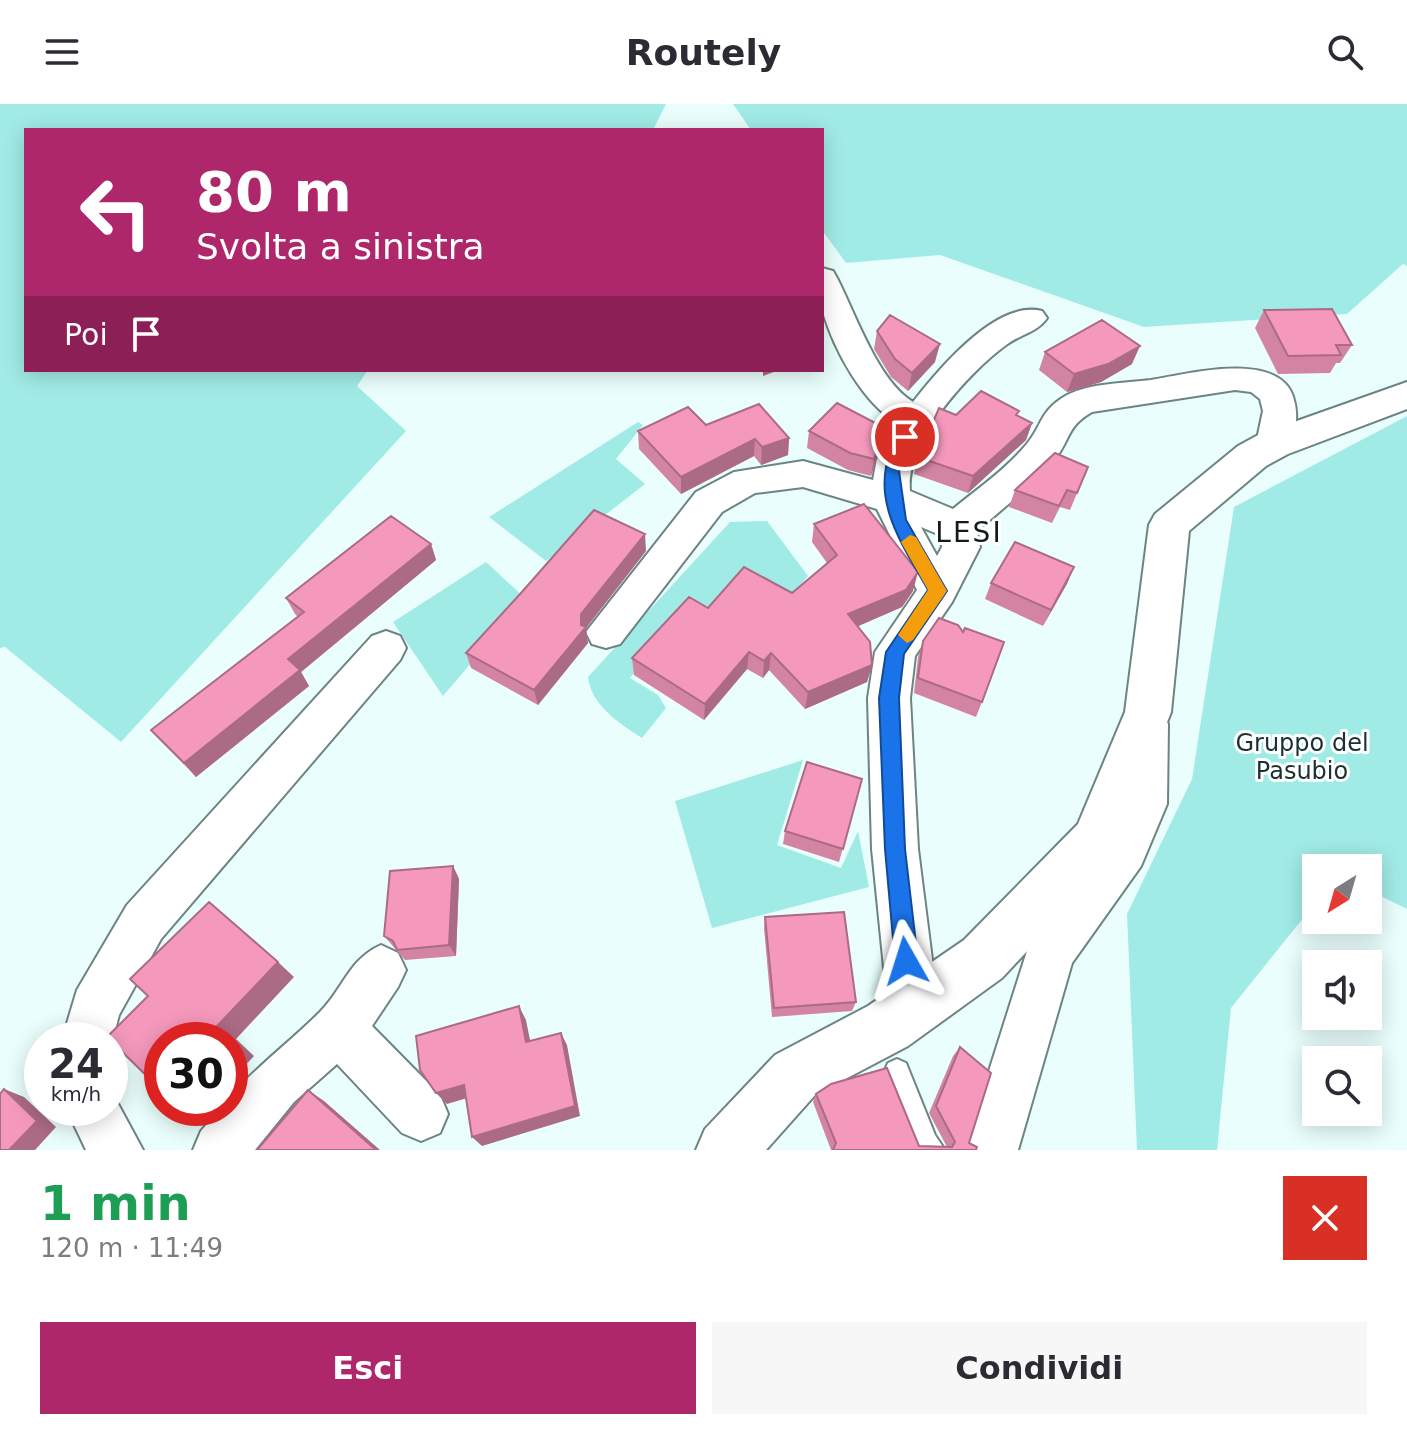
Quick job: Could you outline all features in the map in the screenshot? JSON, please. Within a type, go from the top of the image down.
[{"type":"street","points":[[824,282],[870,377],[889,403],[918,420]]},
{"type":"street","points":[[938,591],[898,521],[891,471],[905,437],[918,420],[993,338],[1031,318]]},
{"type":"street","points":[[957,527],[1023,470],[1044,448],[1050,430],[1065,412],[1084,401],[1235,379],[1260,382],[1276,394],[1280,411],[1274,444]]},
{"type":"street","points":[[991,1150],[1051,951],[1125,851],[1145,804],[1148,712],[1169,525],[1252,456],[1274,444],[1407,395]]},
{"type":"street","points":[[606,632],[709,502],[747,481],[803,474],[895,500],[957,527]]},
{"type":"street","points":[[913,1007],[895,849],[889,698],[895,652],[938,591],[961,547],[957,527]]},
{"type":"street","points":[[92,1022],[95,1008],[144,922],[386,648]]},
{"type":"street","points":[[726,1150],[795,1075],[888,1026],[983,959],[1097,840],[1148,712]]},
{"type":"street","points":[[220,1150],[276,1084],[339,1029],[381,970]]},
{"type":"street","points":[[339,1029],[421,1114]]},
{"type":"street","points":[[102,1126],[116,1150]]},
{"type":"lane","points":[[897,1072],[925,1144],[931,1150]]},
{"type":"green space","points":[[0,104],[666,104],[654,128],[24,128],[24,372],[367,372],[357,386],[406,431],[121,742],[5,647],[0,648]]},
{"type":"green space","points":[[733,104],[1407,104],[1407,266],[1403,264],[1347,314],[1144,327],[940,255],[846,263],[824,233],[824,128],[750,128]]},
{"type":"green space","name":"Gruppo del Pasubio","points":[[1407,416],[1407,909],[1382,897],[1382,854],[1302,854],[1302,919],[1231,1008],[1217,1150],[1137,1150],[1127,914],[1192,779],[1234,507]]},
{"type":"green space","points":[[638,422],[643,425],[616,459],[645,484],[546,561],[489,517]]},
{"type":"green space","points":[[767,521],[808,576],[785,602],[701,616],[687,609],[630,678],[658,695],[666,708],[642,738],[601,705],[588,677],[730,522]]},
{"type":"green space","points":[[486,562],[526,599],[443,696],[393,622]]},
{"type":"green space","points":[[803,760],[777,845],[841,868],[858,831],[869,887],[712,928],[675,801]]},
{"type":"building","points":[[1332,309],[1352,345],[1336,345],[1341,355],[1288,356],[1264,310]]},
{"type":"building","points":[[890,315],[940,344],[912,373],[895,359],[877,331]]},
{"type":"building","points":[[1102,320],[1140,346],[1108,364],[1074,374],[1045,352]]},
{"type":"building","points":[[981,391],[1019,411],[1016,415],[1032,423],[973,476],[918,457],[939,408],[956,415]]},
{"type":"building","points":[[837,403],[885,428],[874,459],[850,453],[809,431]]},
{"type":"building","points":[[759,404],[789,438],[762,447],[755,439],[681,477],[638,431],[688,407],[706,425]]},
{"type":"building","points":[[1055,453],[1088,467],[1077,493],[1067,490],[1059,506],[1015,490]]},
{"type":"building","points":[[864,504],[918,572],[906,590],[848,614],[870,642],[872,665],[808,692],[771,653],[764,661],[749,652],[705,704],[632,658],[689,597],[708,608],[744,567],[792,593],[837,555],[814,524]]},
{"type":"building","points":[[594,510],[645,534],[581,614],[581,625],[586,627],[534,690],[466,653],[521,593]]},
{"type":"building","points":[[391,516],[431,544],[288,659],[300,670],[184,763],[151,730],[304,612],[286,598]]},
{"type":"building","points":[[1015,542],[1074,567],[1051,610],[991,583]]},
{"type":"building","points":[[939,618],[958,625],[963,632],[965,628],[1004,642],[982,702],[918,678],[923,641]]},
{"type":"building","points":[[807,762],[862,779],[843,849],[785,831]]},
{"type":"building","points":[[453,866],[449,945],[397,950],[393,941],[384,936],[390,871]]},
{"type":"building","points":[[209,902],[278,962],[221,1022],[144,1022],[144,1073],[128,1058],[128,1022],[122,1022],[148,996],[130,979]]},
{"type":"building","points":[[844,912],[856,1002],[774,1008],[765,917]]},
{"type":"building","points":[[519,1006],[526,1042],[561,1033],[575,1106],[472,1137],[464,1085],[436,1093],[420,1070],[416,1036]]},
{"type":"building","points":[[960,1047],[991,1073],[969,1143],[977,1147],[976,1150],[833,1150],[836,1143],[816,1094],[831,1084],[887,1068],[919,1146],[952,1147],[955,1142],[936,1106]]},
{"type":"building","points":[[4,1089],[24,1108],[24,1126],[32,1126],[9,1150],[0,1150],[0,1094]]},
{"type":"building","points":[[308,1090],[376,1150],[257,1150]]},
{"type":"slow traffic","points":[[907,635],[938,591],[910,542]]},
{"type":"district","name":"LESI","points":[[969,532]]},
{"type":"route","points":[[905,437],[891,471],[898,521],[938,591],[895,652],[889,698],[895,849],[906,961]]}]
